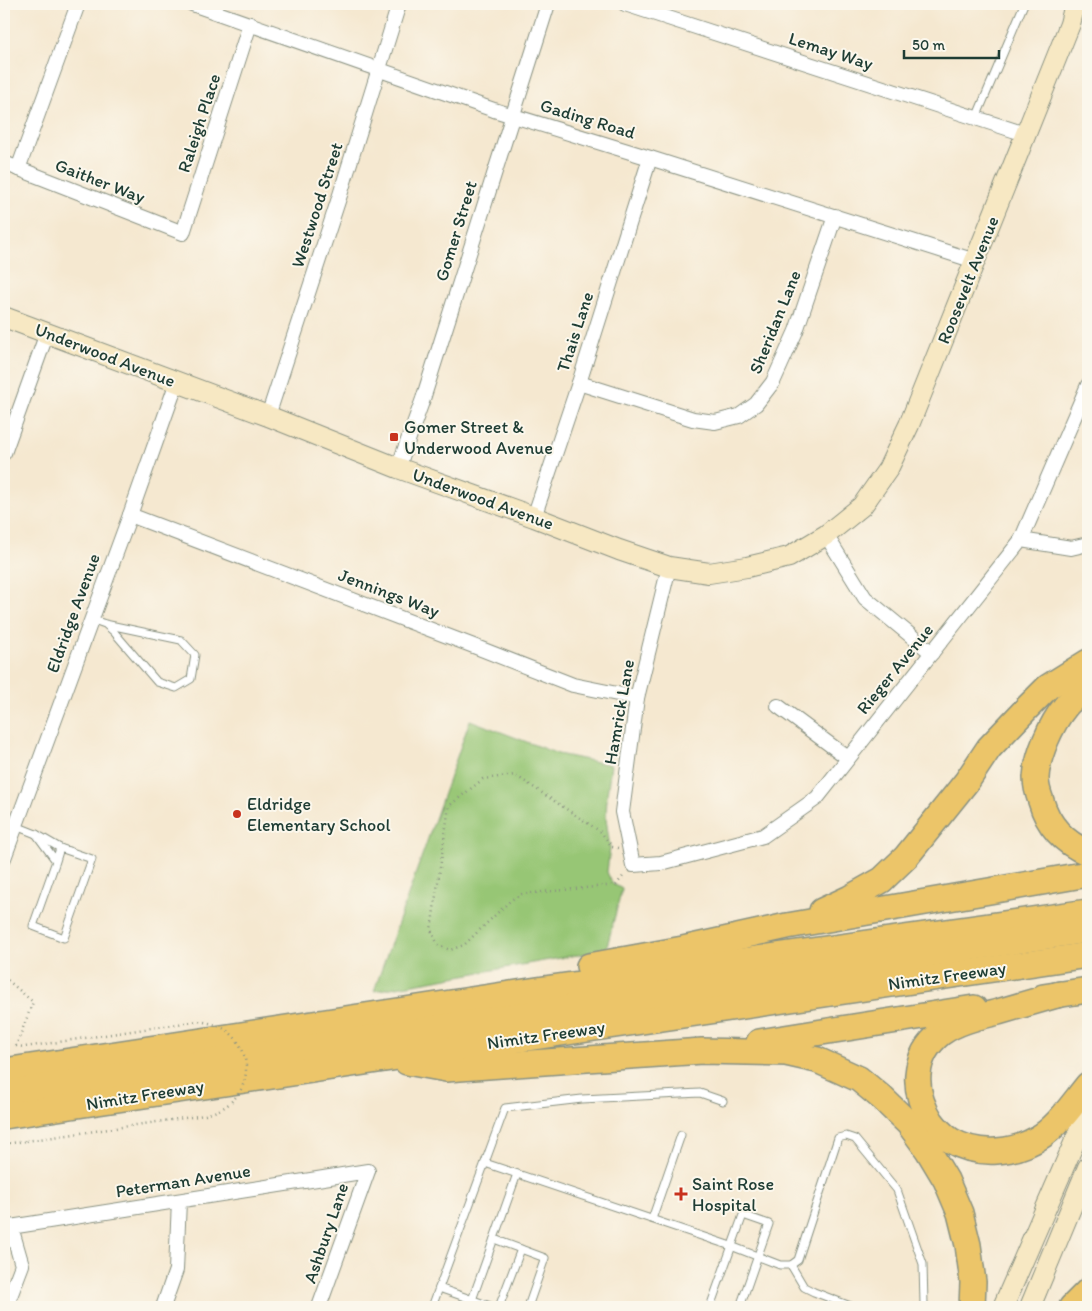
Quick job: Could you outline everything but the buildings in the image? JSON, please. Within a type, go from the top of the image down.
[{"type":"highway","points":[[787,926],[850,898],[882,880],[906,857],[967,781],[989,748],[1048,687],[1088,662]]},
{"type":"highway","points":[[1088,687],[1066,706],[1058,717],[1042,748],[1036,777],[1037,790],[1042,806],[1056,831],[1067,842],[1088,853]]},
{"type":"highway","points":[[537,990],[563,970],[683,949],[787,926],[1088,874]]},
{"type":"highway","points":[[4,1070],[537,990],[1088,912]]},
{"type":"highway","points":[[4,1093],[1088,930]]},
{"type":"highway","name":"Nimitz Freeway","points":[[4,1116],[1088,955]]},
{"type":"highway","points":[[385,1058],[446,1069],[702,1051],[1088,990]]},
{"type":"highway","points":[[1060,994],[958,1023],[942,1033],[931,1042],[925,1051],[917,1077],[918,1094],[926,1112],[936,1127],[949,1139],[965,1147],[985,1152],[1014,1150],[1042,1136],[1056,1124],[1088,1085]]},
{"type":"highway","points":[[702,1051],[786,1053],[817,1060],[859,1079],[882,1098],[909,1124],[928,1150],[946,1180],[960,1213],[968,1245],[973,1282],[972,1307]]},
{"type":"highway","points":[[1072,1307],[1088,1291]]},
{"type":"street","points":[[18,169],[78,4]]},
{"type":"street","name":"Gading Road","points":[[192,4],[512,115],[975,261]]},
{"type":"street","name":"Westwood Street","points":[[268,416],[340,196],[399,4]]},
{"type":"street","name":"Gomer Street","points":[[398,468],[423,400],[548,4]]},
{"type":"street","name":"Lemay Way","points":[[625,4],[1026,134]]},
{"type":"street","name":"Roosevelt Avenue","points":[[826,535],[862,506],[888,469],[909,425],[1070,24],[1075,4]]},
{"type":"street","name":"Raleigh Place","points":[[183,233],[250,24]]},
{"type":"street","name":"Thais Lane","points":[[534,516],[579,383],[650,158]]},
{"type":"street","name":"Gaither Way","points":[[4,164],[183,233]]},
{"type":"street","name":"Sheridan Lane","points":[[579,383],[694,419],[715,422],[739,416],[756,404],[773,382],[796,331],[835,216]]},
{"type":"street","name":"Underwood Avenue","points":[[4,316],[268,416],[398,468],[534,516],[619,550],[669,567],[709,573],[747,567],[789,557],[826,535]]},
{"type":"street","points":[[4,453],[47,333]]},
{"type":"street","name":"Eldridge Avenue","points":[[4,858],[98,622],[130,515],[177,382]]},
{"type":"street","name":"Rieger Avenue","points":[[633,865],[661,863],[763,836],[817,798],[1021,540],[1088,385]]},
{"type":"street","name":"Jennings Way","points":[[130,515],[573,685],[637,698]]},
{"type":"street","points":[[826,535],[864,598],[932,653]]},
{"type":"street","points":[[1021,540],[1071,548],[1088,544]]},
{"type":"street","name":"Hamrick Lane","points":[[633,865],[622,812],[637,698],[669,567]]},
{"type":"street","points":[[778,706],[848,758]]},
{"type":"street","points":[[1003,1307],[1088,1111]]},
{"type":"street","points":[[1030,1307],[1088,1168]]},
{"type":"street","name":"Peterman Avenue","points":[[7,1227],[368,1171]]},
{"type":"street","name":"Ashbury Lane","points":[[319,1307],[368,1171]]},
{"type":"street","points":[[162,1307],[176,1270],[179,1201]]},
{"type":"street","points":[[6,1307],[22,1264],[7,1227]]},
{"type":"lane","points":[[976,118],[1024,4]]},
{"type":"lane","points":[[98,622],[182,640],[195,655],[191,679],[176,688],[157,682],[114,632],[98,622]]},
{"type":"lane","points":[[16,826],[36,834],[60,848],[92,859],[64,938],[33,926],[60,848]]},
{"type":"lane","points":[[36,834],[56,861]]},
{"type":"lane","points":[[432,1307],[505,1108],[582,1099],[700,1092],[723,1101]]},
{"type":"lane","points":[[652,1220],[681,1135]]},
{"type":"lane","points":[[485,1163],[732,1246],[780,1265],[791,1265],[798,1260],[838,1138],[846,1136],[855,1139],[897,1190],[923,1264],[923,1307]]},
{"type":"lane","points":[[472,1300],[517,1174]]},
{"type":"lane","points":[[710,1307],[743,1215],[769,1224],[740,1307]]},
{"type":"lane","points":[[494,1239],[545,1258],[528,1307]]},
{"type":"lane","points":[[499,1307],[521,1249]]},
{"type":"lane","points":[[791,1265],[804,1287],[853,1307]]},
{"type":"lane","points":[[439,1288],[493,1307]]},
{"type":"path","points":[[630,848],[612,847],[601,832],[516,776],[483,779],[448,806],[431,930],[438,945],[450,950],[464,945],[511,900],[522,894],[616,885],[633,865]]},
{"type":"path","points":[[4,977],[33,1002],[16,1046],[25,1047],[198,1022],[214,1024],[230,1033],[240,1044],[246,1061],[246,1074],[242,1088],[233,1101],[222,1110],[205,1115],[4,1144]]},
{"type":"green space","points":[[470,720],[558,754],[611,765],[606,818],[610,848],[607,872],[612,883],[622,889],[606,950],[374,991]]},
{"type":"place","name":"Gomer Street & Underwood Avenue","points":[[394,437]]},
{"type":"place","name":"Eldridge Elementary School","points":[[237,814]]},
{"type":"place","name":"Saint Rose Hospital","points":[[681,1194]]}]
